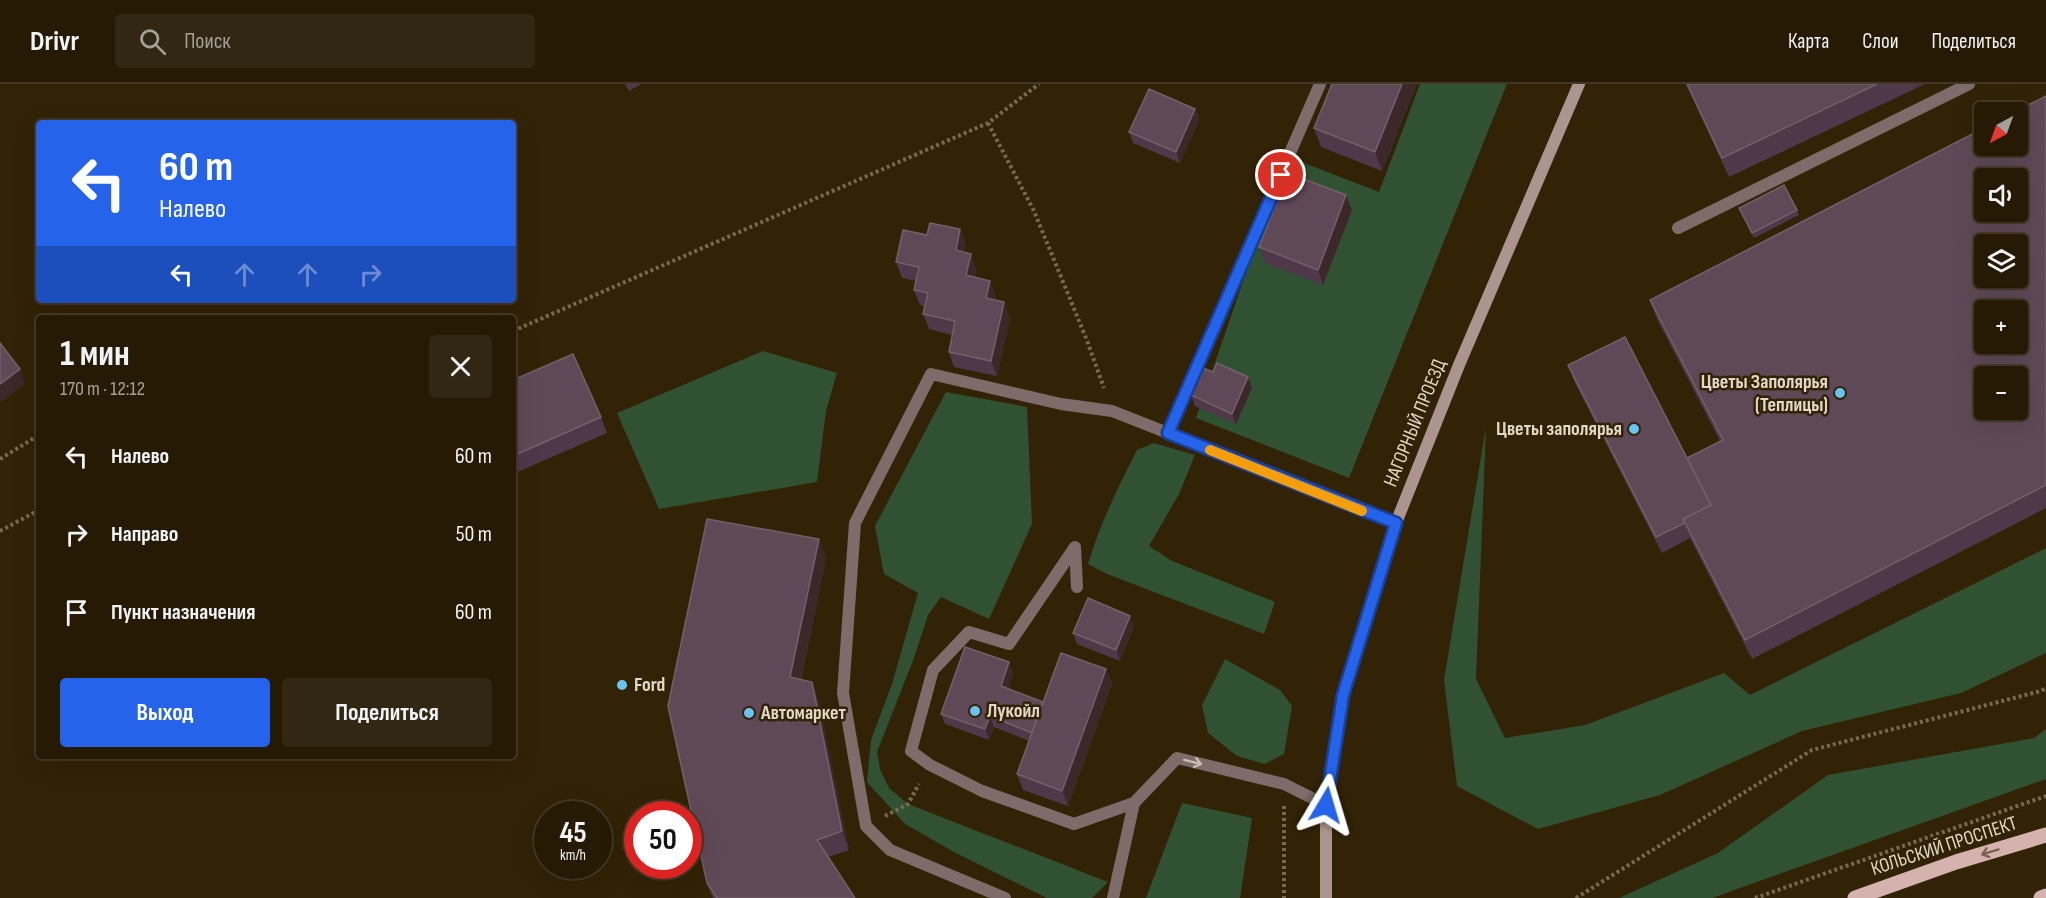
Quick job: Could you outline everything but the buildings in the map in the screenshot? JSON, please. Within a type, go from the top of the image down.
[{"type":"main road","name":"НАГОРНЫЙ ПРОЕЗД","points":[[1326,898],[1326,805],[1343,695],[1396,523],[1459,365],[1579,84]]},
{"type":"main road","name":"КОЛЬСКИЙ ПРОСПЕКТ","points":[[1855,898],[1956,862],[2046,835]]},
{"type":"main road","points":[[2040,898],[2046,896]]},
{"type":"lane","points":[[1168,433],[1320,84]]},
{"type":"lane","points":[[1678,228],[1969,84]]},
{"type":"lane","points":[[1005,898],[890,849],[866,826],[843,693],[855,523],[931,374],[1061,404],[1112,411],[1396,523]]},
{"type":"lane","points":[[1077,587],[1075,548],[1009,644],[969,632],[933,670],[911,751],[930,765],[982,791],[1074,825],[1134,803],[1178,758],[1284,784],[1326,805]]},
{"type":"lane","points":[[1113,898],[1134,803]]},
{"type":"path","points":[[516,330],[988,123],[1039,84]]},
{"type":"path","points":[[988,123],[1034,211],[1086,338],[1112,411]]},
{"type":"path","points":[[0,459],[36,437]]},
{"type":"path","points":[[0,531],[36,512]]},
{"type":"path","points":[[1576,898],[1812,750],[2046,688]]},
{"type":"path","points":[[866,826],[908,804],[930,765]]},
{"type":"path","points":[[1284,784],[1284,898]]},
{"type":"path","points":[[1755,898],[2046,796]]},
{"type":"green space","points":[[1420,84],[1507,84],[1349,478],[1196,418],[1286,156],[1379,192]]},
{"type":"green space","points":[[763,351],[837,373],[826,411],[817,482],[659,509],[617,413]]},
{"type":"green space","points":[[946,392],[1027,407],[1032,524],[989,619],[941,597],[928,615],[914,658],[877,752],[880,769],[889,788],[908,804],[1108,882],[1092,898],[1047,898],[954,852],[905,824],[867,782],[871,740],[892,684],[918,593],[884,574],[875,526]]},
{"type":"green space","points":[[1486,427],[1476,679],[1505,738],[1585,725],[1724,673],[1750,695],[2046,548],[2046,653],[1961,693],[1802,731],[1660,795],[1538,829],[1457,786],[1444,680]]},
{"type":"green space","points":[[1154,443],[1195,455],[1179,494],[1149,546],[1172,561],[1275,602],[1264,634],[1107,574],[1088,564],[1110,506],[1137,450]]},
{"type":"green space","points":[[1225,659],[1280,690],[1292,706],[1284,754],[1265,764],[1237,756],[1208,733],[1202,705]]},
{"type":"green space","points":[[2046,729],[2046,779],[1712,898],[1619,898],[1718,853],[1828,775],[2034,738]]},
{"type":"green space","points":[[1182,803],[1252,818],[1240,898],[1146,898]]},
{"type":"slow traffic","points":[[1210,450],[1362,511]]},
{"type":"place","name":"Цветы Заполярья (Теплицы)","points":[[1840,393]]},
{"type":"place","name":"Цветы заполярья","points":[[1634,429]]},
{"type":"place","name":"Ford","points":[[622,685]]},
{"type":"place","name":"Лукойл","points":[[975,711]]},
{"type":"place","name":"Автомаркет","points":[[749,713]]},
{"type":"route","points":[[1281,175],[1168,433],[1396,523],[1343,695],[1326,805]]}]
